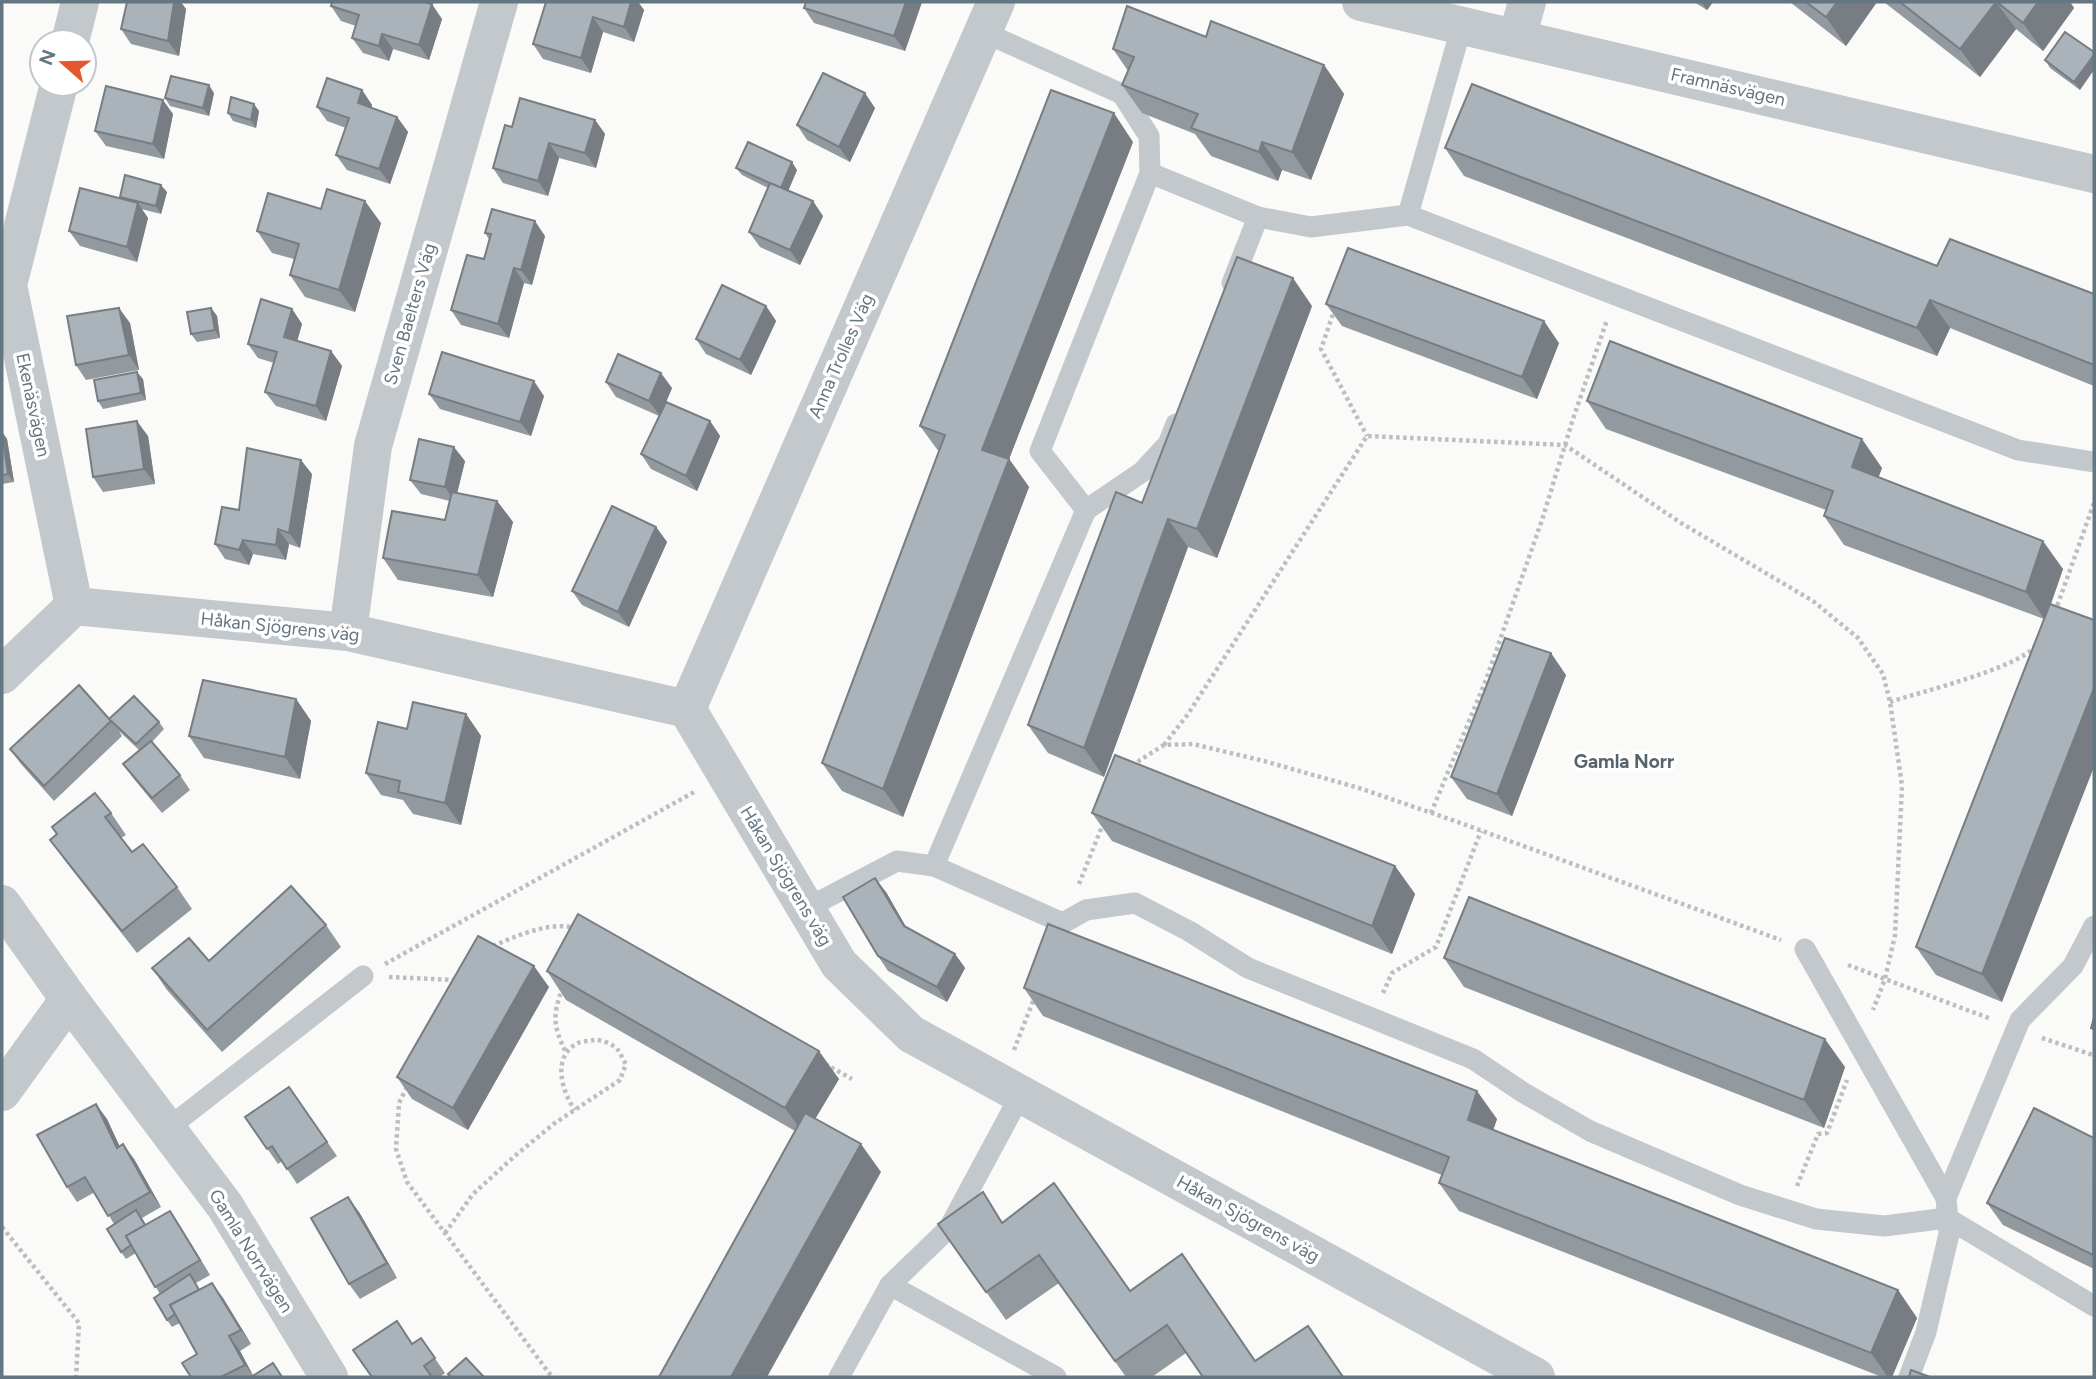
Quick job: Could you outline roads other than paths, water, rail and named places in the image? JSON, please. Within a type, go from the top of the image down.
[{"type":"street","points":[[74,28],[80,2]]},
{"type":"street","name":"Sven Baelters Väg","points":[[348,632],[373,446],[499,2]]},
{"type":"street","name":"Framnäsvägen","points":[[1361,2],[1462,25],[1522,20],[2094,174]]},
{"type":"street","name":"Anna Trolles Väg","points":[[687,709],[989,17]]},
{"type":"street","name":"Ekenäsvägen","points":[[55,98],[5,283],[74,606]]},
{"type":"street","points":[[2,676],[74,606]]},
{"type":"street","name":"Håkan Sjögrens väg","points":[[74,606],[348,632],[687,709],[839,964],[911,1034],[1536,1377]]},
{"type":"street","name":"Gamla Norrvägen","points":[[2,904],[69,999],[225,1206],[330,1377]]},
{"type":"street","points":[[2,1092],[69,999]]},
{"type":"lane","points":[[989,17],[1122,94],[1149,136],[1150,173],[1040,451],[1086,510]]},
{"type":"lane","points":[[1408,215],[1462,25]]},
{"type":"lane","points":[[1150,173],[1258,217],[1311,227],[1408,215],[2018,450],[2094,461]]},
{"type":"lane","points":[[1223,305],[1258,217]]},
{"type":"lane","points":[[934,866],[1086,510],[1142,472],[1168,444],[1183,406]]},
{"type":"lane","points":[[805,909],[897,861],[934,866],[1063,923],[1086,910],[1135,903],[1189,931],[1248,968],[1473,1059],[1524,1093],[1590,1131],[1740,1195],[1816,1219],[1884,1226],[1946,1208],[2094,1306]]},
{"type":"lane","points":[[1946,1208],[2020,1020],[2073,966],[2094,926]]},
{"type":"lane","points":[[1805,949],[1860,1045],[1946,1208],[1949,1234],[1929,1320],[1909,1377]]},
{"type":"lane","points":[[167,1129],[363,976]]},
{"type":"lane","points":[[839,1377],[890,1285],[949,1228],[1011,1089]]},
{"type":"lane","points":[[890,1285],[1056,1377]]},
{"type":"district","name":"Gamla Norr","points":[[1624,761]]}]
